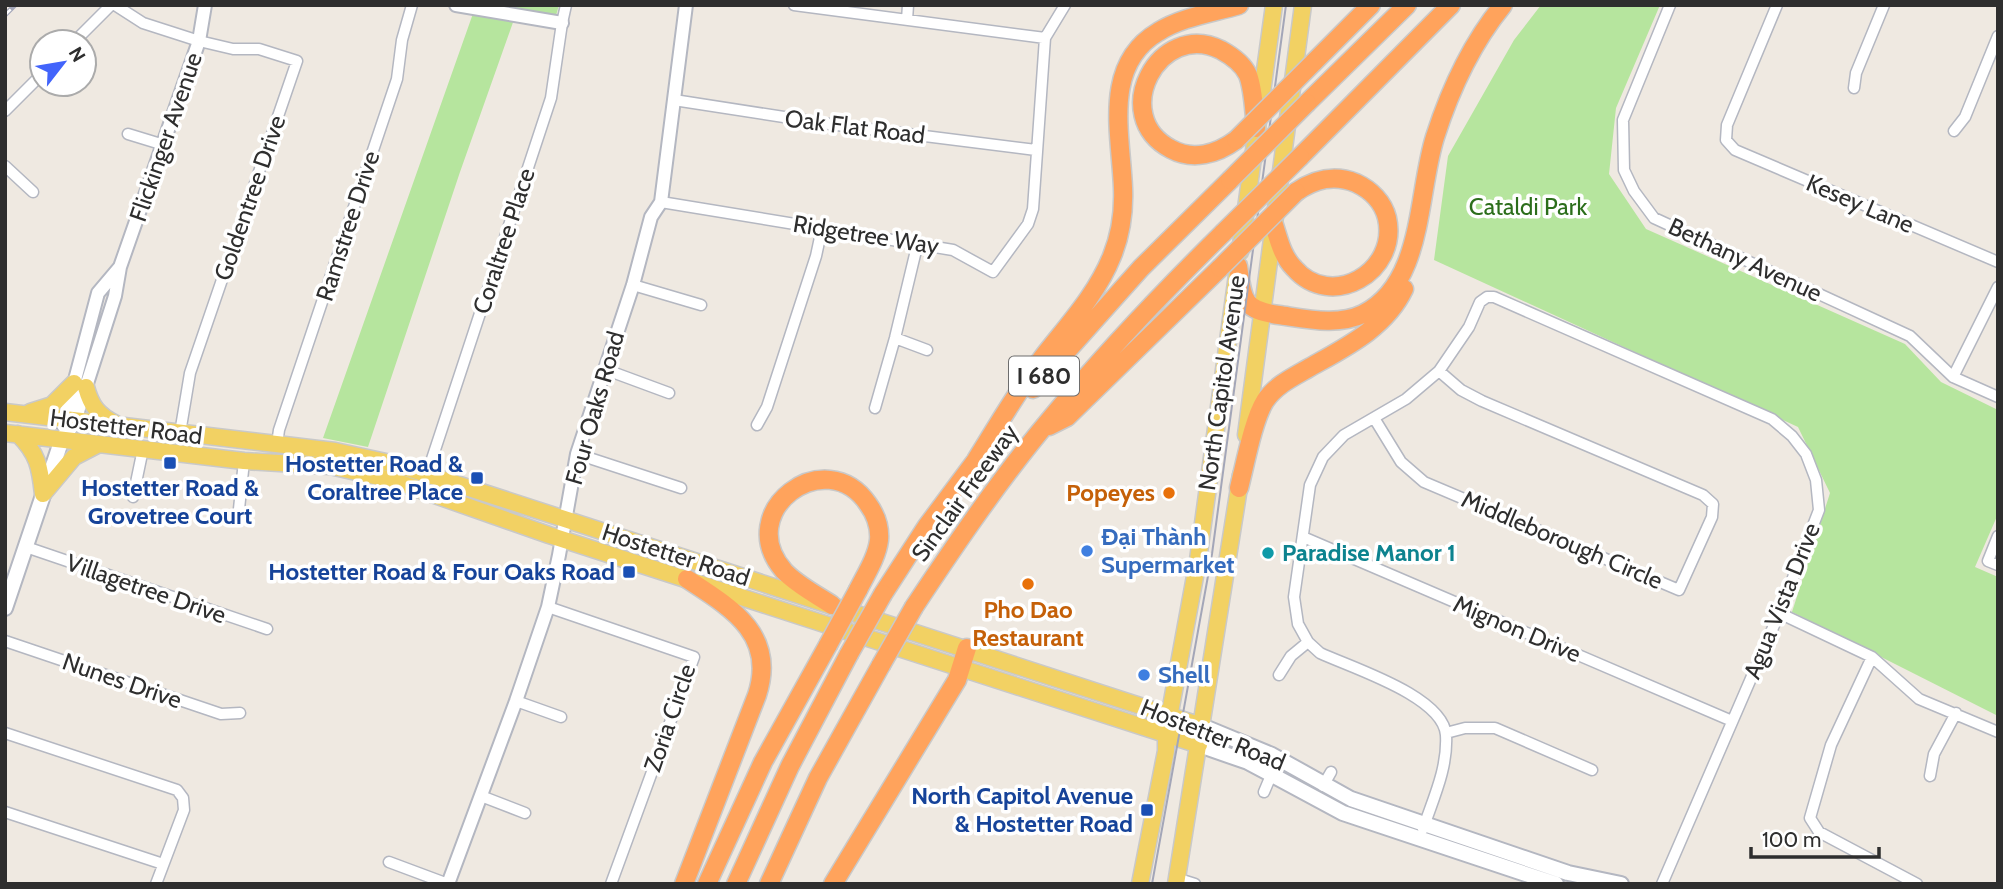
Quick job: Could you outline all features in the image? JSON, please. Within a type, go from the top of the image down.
[{"type":"highway","points":[[976,460],[1027,379],[1094,290],[1112,256],[1120,232],[1123,204],[1119,88],[1131,58],[1151,36],[1168,26],[1238,5]]},
{"type":"highway","points":[[1256,128],[1250,83],[1247,73],[1233,58],[1217,48],[1197,45],[1178,48],[1159,60],[1147,76],[1142,97],[1144,117],[1155,136],[1171,149],[1191,155],[1211,153],[1236,140],[1313,63],[1371,5]]},
{"type":"highway","name":"Sinclair Freeway","points":[[736,884],[790,766],[849,654],[883,594],[976,460],[1028,393],[1141,268],[1407,5]]},
{"type":"highway","name":"Sinclair Freeway","points":[[769,884],[818,778],[914,607],[958,541],[1042,429],[1163,292],[1451,5]]},
{"type":"highway","points":[[1239,488],[1263,405],[1280,385],[1353,342],[1382,320],[1396,303],[1412,270],[1429,160],[1446,103],[1474,47],[1503,5]]},
{"type":"highway","points":[[1042,429],[1067,417],[1296,192],[1314,181],[1345,179],[1366,188],[1381,204],[1386,214],[1388,237],[1381,259],[1369,274],[1351,284],[1331,287],[1320,285],[1300,275],[1281,247],[1274,225]]},
{"type":"highway","points":[[1238,266],[1244,300],[1251,308],[1263,313],[1332,321],[1363,314],[1388,296],[1400,279],[1416,232]]},
{"type":"highway","points":[[707,884],[763,762],[858,590],[879,542],[877,519],[857,491],[836,482],[811,482],[792,490],[774,510],[769,528],[771,547],[789,576],[832,605]]},
{"type":"highway","points":[[684,884],[757,695],[762,665],[758,646],[739,615],[687,579]]},
{"type":"highway","points":[[833,884],[957,680],[967,648]]},
{"type":"main road","name":"North Capitol Avenue","points":[[1140,884],[1166,751],[1166,734],[1198,560],[1274,5]]},
{"type":"main road","name":"North Capitol Avenue","points":[[1176,881],[1239,488],[1303,5]]},
{"type":"main road","points":[[12,413],[52,405],[80,385],[93,408],[122,426]]},
{"type":"main road","name":"Hostetter Road","points":[[12,413],[368,457],[427,474],[1202,726],[1272,755],[1323,786],[1421,832],[1556,884]]},
{"type":"main road","name":"Flickinger Avenue","points":[[5,608],[69,420]]},
{"type":"main road","name":"Hostetter Road","points":[[11,433],[244,461],[330,466],[392,480],[562,539],[1217,750],[1272,773],[1343,813],[1568,873],[1621,884]]},
{"type":"main road","points":[[11,433],[30,447],[37,460],[43,495]]},
{"type":"main road","points":[[43,495],[74,457],[99,444]]},
{"type":"street","points":[[89,28],[113,5],[143,23],[199,41]]},
{"type":"street","name":"Flickinger Avenue","points":[[69,420],[80,385],[98,293],[120,267],[199,41],[205,5]]},
{"type":"street","name":"Ramstree Drive","points":[[277,444],[397,79],[402,40],[412,5]]},
{"type":"street","points":[[456,5],[562,23]]},
{"type":"street","name":"Coraltree Place","points":[[427,474],[551,98],[566,5]]},
{"type":"street","name":"Four Oaks Road","points":[[448,884],[548,607],[577,454],[632,285],[651,217],[661,202],[686,5]]},
{"type":"street","points":[[794,5],[1045,38]]},
{"type":"street","points":[[907,20],[908,5]]},
{"type":"street","name":"Ridgetree Way","points":[[661,202],[918,242],[953,250],[993,272],[1028,224],[1033,209],[1035,150],[1045,38],[1065,5]]},
{"type":"street","name":"Bethany Avenue","points":[[1670,5],[1623,120],[1624,170],[1634,191],[1654,218],[1910,336],[1953,377],[1998,397]]},
{"type":"street","name":"Kesey Lane","points":[[1777,5],[1727,125],[1726,140],[1735,150],[1998,262]]},
{"type":"street","points":[[1854,88],[1856,73],[1884,5]]},
{"type":"street","points":[[1954,131],[1965,117],[1998,36]]},
{"type":"street","name":"Goldentree Drive","points":[[180,433],[190,373],[297,61],[259,49],[233,48],[199,41]]},
{"type":"street","points":[[5,111],[28,88]]},
{"type":"street","name":"Oak Flat Road","points":[[674,100],[829,124],[1035,150]]},
{"type":"street","points":[[128,134],[164,145]]},
{"type":"street","points":[[5,166],[33,192]]},
{"type":"street","points":[[757,425],[766,407],[816,256],[822,228]]},
{"type":"street","points":[[875,408],[918,242]]},
{"type":"street","points":[[632,285],[701,305]]},
{"type":"street","points":[[1953,377],[1998,287]]},
{"type":"street","name":"Agua Vista Drive","points":[[1439,371],[1469,327],[1480,302],[1486,297],[1496,298],[1772,419],[1792,436],[1806,454],[1816,480],[1819,510],[1779,613],[1662,884]]},
{"type":"street","points":[[895,338],[927,350]]},
{"type":"street","points":[[604,369],[670,393]]},
{"type":"street","points":[[1421,832],[1443,771],[1446,733],[1436,712],[1418,696],[1327,656],[1308,642],[1298,624],[1294,597],[1310,485],[1323,457],[1344,435],[1406,399],[1439,371]]},
{"type":"street","name":"Middleborough Circle","points":[[1374,418],[1401,462],[1424,482],[1679,590],[1712,517],[1713,504],[1703,495],[1482,401],[1461,390],[1439,371]]},
{"type":"street","points":[[134,497],[143,449]]},
{"type":"street","points":[[577,454],[681,488]]},
{"type":"street","points":[[239,509],[244,461]]},
{"type":"street","points":[[1993,563],[1998,536]]},
{"type":"street","name":"Mignon Drive","points":[[1303,537],[1732,721]]},
{"type":"street","name":"Villagetree Drive","points":[[26,547],[267,629]]},
{"type":"street","name":"Zoria Circle","points":[[548,607],[694,657],[611,884]]},
{"type":"street","points":[[1779,613],[1872,657],[1919,699],[1998,732]]},
{"type":"street","name":"Nunes Drive","points":[[5,642],[221,714],[240,713]]},
{"type":"street","points":[[1279,675],[1291,656],[1308,642]]},
{"type":"street","points":[[1872,657],[1831,745],[1810,818],[1819,832],[1917,884]]},
{"type":"street","points":[[516,701],[561,717]]},
{"type":"street","points":[[1930,776],[1934,754],[1956,713]]},
{"type":"street","points":[[1446,733],[1465,728],[1495,729],[1592,770]]},
{"type":"street","points":[[5,733],[177,790],[183,798],[184,810],[156,884]]},
{"type":"street","points":[[1323,786],[1331,772]]},
{"type":"street","name":"Hostetter Road","points":[[1264,792],[1272,773]]},
{"type":"street","points":[[481,796],[525,813]]},
{"type":"street","points":[[5,812],[163,864]]},
{"type":"street","points":[[389,862],[448,884]]},
{"type":"street","points":[[1176,881],[1195,884]]},
{"type":"green space","points":[[476,5],[559,5],[555,19],[517,11],[368,447],[323,438]]},
{"type":"green space","name":"Cataldi Park","points":[[1541,5],[1660,5],[1616,108],[1609,174],[1646,229],[1905,344],[1941,382],[1998,410],[1998,514],[1975,567],[1998,577],[1998,716],[1792,612],[1830,493],[1798,427],[1434,260],[1448,156],[1514,40]]},
{"type":"tram line","points":[[1152,884],[1212,554],[1286,5]]},
{"type":"railway","points":[[5,15],[15,5]]},
{"type":"place","name":"Hostetter Road & Grovetree Court","points":[[170,463]]},
{"type":"place","name":"Hostetter Road & Coraltree Place","points":[[477,478]]},
{"type":"place","name":"Popeyes","points":[[1169,493]]},
{"type":"place","name":"Đại Thành Supermarket","points":[[1087,551]]},
{"type":"place","name":"Paradise Manor 1","points":[[1268,553]]},
{"type":"place","name":"Hostetter Road & Four Oaks Road","points":[[629,572]]},
{"type":"place","name":"Pho Dao Restaurant","points":[[1028,584]]},
{"type":"place","name":"Shell","points":[[1144,675]]},
{"type":"place","name":"North Capitol Avenue & Hostetter Road","points":[[1147,810]]}]
